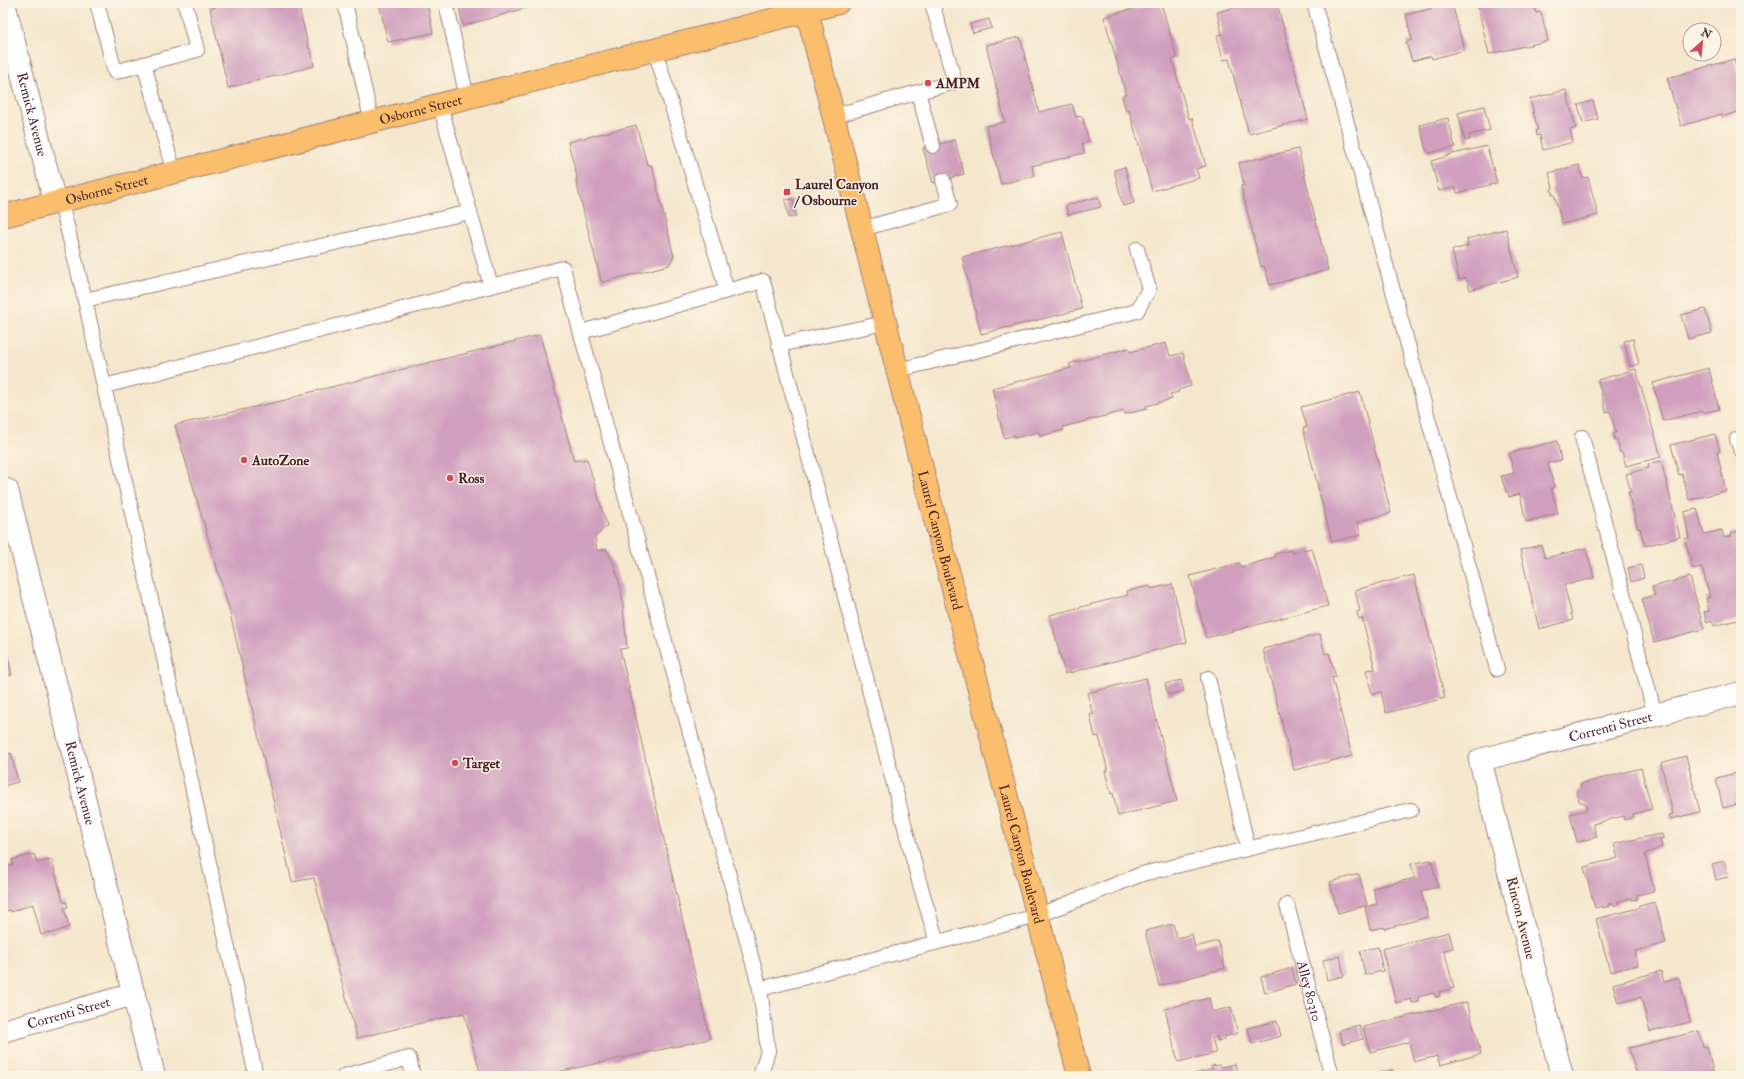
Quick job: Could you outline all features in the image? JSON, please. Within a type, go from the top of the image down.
[{"type":"main road","name":"Osborne Street","points":[[3,216],[654,50],[806,7],[838,3]]},
{"type":"main road","name":"Laurel Canyon Boulevard","points":[[806,7],[885,323],[1079,1076]]},
{"type":"street","name":"Remick Avenue","points":[[4,3],[58,202]]},
{"type":"street","name":"Remick Avenue","points":[[7,490],[154,1076]]},
{"type":"street","name":"Correnti Street","points":[[1480,760],[1741,693]]},
{"type":"street","name":"Rincon Avenue","points":[[1480,760],[1562,1076]]},
{"type":"street","name":"Correnti Street","points":[[3,1031],[134,994]]},
{"type":"lane","points":[[97,3],[115,72],[197,50],[185,3]]},
{"type":"lane","points":[[345,3],[372,123]]},
{"type":"lane","points":[[446,3],[467,98]]},
{"type":"lane","points":[[834,116],[954,82],[932,3]]},
{"type":"lane","points":[[1314,3],[1497,669]]},
{"type":"lane","points":[[654,50],[727,291]]},
{"type":"lane","points":[[144,64],[174,173]]},
{"type":"lane","points":[[918,92],[933,146]]},
{"type":"lane","points":[[440,105],[491,286]]},
{"type":"lane","points":[[862,229],[950,204],[943,180]]},
{"type":"lane","points":[[58,202],[85,300],[256,1076]]},
{"type":"lane","points":[[85,300],[470,212]]},
{"type":"lane","points":[[898,370],[1137,311],[1149,289],[1136,249]]},
{"type":"lane","points":[[104,386],[563,268],[760,989],[768,1051],[760,1076]]},
{"type":"lane","points":[[581,332],[763,281],[919,881],[937,942]]},
{"type":"lane","points":[[779,345],[885,323]]},
{"type":"lane","points":[[1582,437],[1655,715]]},
{"type":"lane","points":[[1208,678],[1248,848]]},
{"type":"lane","points":[[760,989],[1037,916],[1142,874],[1411,810]]},
{"type":"lane","name":"Alley 80310","points":[[1287,905],[1332,1076]]},
{"type":"lane","points":[[344,1076],[408,1058],[413,1076]]},
{"type":"building","points":[[208,3],[298,3],[309,49],[311,49],[314,66],[228,88],[210,9],[215,8],[215,6],[209,7]]},
{"type":"building","points":[[379,3],[427,3],[433,33],[388,42]]},
{"type":"building","points":[[458,3],[543,3],[463,26]]},
{"type":"building","points":[[1154,3],[1161,3],[1177,58],[1172,60],[1189,119],[1192,118],[1206,166],[1196,169],[1199,178],[1152,191],[1129,110],[1126,111],[1122,96],[1126,94],[1104,17]]},
{"type":"building","points":[[1253,3],[1277,3],[1308,119],[1249,134],[1229,59],[1223,60],[1217,35],[1222,34],[1217,12]]},
{"type":"building","points":[[1452,3],[1464,50],[1432,59],[1431,56],[1412,61],[1406,42],[1412,40],[1406,15]]},
{"type":"building","points":[[1477,3],[1534,3],[1536,13],[1541,12],[1548,41],[1489,54]]},
{"type":"building","points":[[989,19],[992,28],[973,33],[970,24]]},
{"type":"building","points":[[1020,37],[1039,112],[1072,104],[1076,117],[1082,116],[1089,141],[1082,143],[1084,153],[1032,166],[1034,176],[1001,184],[986,126],[1005,122],[986,45]]},
{"type":"building","points":[[1734,59],[1741,86],[1741,111],[1722,117],[1722,114],[1681,126],[1667,78]]},
{"type":"building","points":[[1566,90],[1576,128],[1570,130],[1573,142],[1543,150],[1540,135],[1537,136],[1536,130],[1538,130],[1530,99]]},
{"type":"building","points":[[1593,101],[1598,119],[1583,123],[1578,105]]},
{"type":"building","points":[[1484,106],[1490,130],[1469,135],[1470,140],[1465,141],[1458,113]]},
{"type":"building","points":[[1448,118],[1455,147],[1429,153],[1426,150],[1420,125]]},
{"type":"building","points":[[636,125],[647,164],[652,166],[674,257],[669,265],[603,282],[601,281],[576,181],[577,177],[568,142]]},
{"type":"building","points":[[955,140],[964,174],[933,183],[923,148]]},
{"type":"building","points":[[1487,146],[1497,183],[1457,193],[1456,187],[1439,191],[1431,161],[1448,155]]},
{"type":"building","points":[[1298,149],[1328,270],[1270,285],[1264,266],[1261,267],[1241,186],[1244,185],[1239,163]]},
{"type":"building","points":[[1579,165],[1583,178],[1588,177],[1598,215],[1562,224],[1554,194],[1553,195],[1551,189],[1553,188],[1549,173]]},
{"type":"building","points":[[1125,167],[1134,203],[1123,206],[1114,170]]},
{"type":"building","points":[[1098,197],[1101,207],[1068,215],[1066,205]]},
{"type":"building","points":[[793,199],[796,216],[789,218],[785,200]]},
{"type":"building","points":[[1506,229],[1518,277],[1470,290],[1466,278],[1459,280],[1452,250],[1468,246],[1467,239]]},
{"type":"building","points":[[1062,232],[1082,309],[981,334],[962,257]]},
{"type":"building","points":[[1705,309],[1712,333],[1688,339],[1681,315]]},
{"type":"building","name":"Target","points":[[540,335],[574,461],[587,459],[607,526],[595,537],[597,551],[606,549],[614,564],[621,588],[627,648],[620,649],[710,1039],[539,1076],[481,1076],[464,1013],[357,1038],[314,878],[292,882],[229,609],[175,425],[290,399],[299,395]]},
{"type":"building","points":[[1633,339],[1639,364],[1630,367],[1624,341]]},
{"type":"building","points":[[1166,343],[1170,356],[1183,353],[1191,386],[1178,390],[1179,392],[1170,394],[1172,399],[1146,406],[1147,409],[1125,414],[1124,411],[1063,427],[1064,430],[1040,436],[1039,432],[1015,438],[1015,435],[1004,438],[992,388],[1071,368],[1069,364],[1129,348],[1130,352]]},
{"type":"building","points":[[1709,368],[1719,409],[1702,413],[1702,411],[1663,421],[1653,383]]},
{"type":"building","points":[[1636,369],[1661,457],[1626,466],[1622,452],[1620,453],[1617,439],[1615,440],[1613,433],[1616,433],[1610,411],[1606,412],[1598,380]]},
{"type":"building","points":[[1360,392],[1391,513],[1357,522],[1361,535],[1332,542],[1303,428],[1307,427],[1301,407]]},
{"type":"building","points":[[1715,434],[1720,451],[1717,452],[1726,491],[1689,500],[1682,474],[1679,475],[1671,445]]},
{"type":"building","points":[[1557,441],[1561,460],[1548,463],[1554,487],[1551,488],[1558,513],[1526,522],[1520,494],[1509,497],[1501,476],[1514,473],[1509,453]]},
{"type":"building","points":[[1661,461],[1680,537],[1645,546],[1640,528],[1638,529],[1628,492],[1631,492],[1626,474],[1649,468],[1648,464]]},
{"type":"building","points":[[1697,509],[1704,534],[1722,530],[1724,538],[1732,536],[1731,533],[1741,531],[1741,619],[1714,626],[1712,621],[1707,623],[1704,612],[1709,611],[1706,598],[1710,597],[1702,567],[1693,569],[1685,539],[1689,538],[1684,512]]},
{"type":"building","points":[[1541,545],[1545,558],[1586,548],[1594,578],[1564,585],[1573,620],[1539,629],[1520,550]]},
{"type":"building","points":[[1312,548],[1328,606],[1206,638],[1190,576],[1239,563],[1241,567],[1276,557],[1275,554],[1291,550],[1292,553]]},
{"type":"building","points":[[1641,565],[1644,578],[1631,582],[1628,568]]},
{"type":"building","points":[[1414,575],[1445,698],[1386,713],[1381,692],[1372,694],[1366,670],[1375,669],[1362,618],[1359,619],[1357,612],[1360,611],[1355,590]]},
{"type":"building","points":[[1690,577],[1704,629],[1654,642],[1642,599],[1655,595],[1652,587]]},
{"type":"building","points":[[1172,584],[1187,642],[1065,674],[1050,615],[1128,595],[1127,591],[1150,586],[1151,589]]},
{"type":"building","points":[[1320,634],[1325,654],[1329,653],[1336,677],[1332,678],[1352,756],[1294,770],[1263,649]]},
{"type":"building","points":[[6,650],[12,675],[3,676],[3,651]]},
{"type":"building","points":[[1146,678],[1177,801],[1118,816],[1113,793],[1111,794],[1105,771],[1108,771],[1099,736],[1095,737],[1090,715],[1093,714],[1087,693]]},
{"type":"building","points":[[1181,680],[1184,691],[1168,695],[1165,684]]},
{"type":"building","points":[[3,731],[7,743],[3,744]]},
{"type":"building","points":[[11,753],[18,782],[3,786],[3,755]]},
{"type":"building","points":[[1686,756],[1700,812],[1671,819],[1669,815],[1673,814],[1661,763]]},
{"type":"building","points":[[1641,768],[1652,809],[1633,814],[1634,817],[1624,820],[1623,816],[1593,824],[1597,837],[1577,842],[1570,814],[1587,810],[1586,804],[1579,801],[1577,793],[1581,788],[1580,784]]},
{"type":"building","points":[[1741,772],[1741,803],[1723,808],[1716,778]]},
{"type":"building","points":[[1662,834],[1663,839],[1660,839],[1662,847],[1645,854],[1654,891],[1637,895],[1637,899],[1632,900],[1632,898],[1617,902],[1618,904],[1614,906],[1614,903],[1608,904],[1609,906],[1603,908],[1603,906],[1595,908],[1584,867],[1618,858],[1614,844]]},
{"type":"building","points":[[34,854],[37,863],[52,860],[63,902],[66,902],[68,907],[64,908],[69,927],[50,934],[49,932],[41,935],[33,904],[11,912],[11,910],[6,911],[3,903],[3,867],[13,865],[12,860]]},
{"type":"building","points":[[1431,860],[1438,887],[1421,891],[1428,917],[1384,929],[1384,927],[1370,930],[1365,907],[1377,904],[1373,888],[1415,878],[1411,864]]},
{"type":"building","points":[[1724,861],[1728,877],[1716,880],[1712,864]]},
{"type":"building","points":[[1359,874],[1367,905],[1338,913],[1330,882]]},
{"type":"building","points":[[1655,902],[1666,943],[1635,951],[1638,965],[1610,972],[1596,919],[1639,908],[1639,906]]},
{"type":"building","points":[[1173,924],[1177,938],[1192,934],[1195,947],[1218,941],[1225,968],[1159,986],[1145,931]]},
{"type":"building","points":[[1449,932],[1453,948],[1444,950],[1454,988],[1439,992],[1440,996],[1435,997],[1434,993],[1418,997],[1419,1001],[1412,1003],[1411,999],[1396,1003],[1382,949]]},
{"type":"building","points":[[1378,947],[1383,971],[1365,975],[1360,951]]},
{"type":"building","points":[[1340,956],[1344,976],[1327,980],[1323,960]]},
{"type":"building","points":[[1292,968],[1296,984],[1265,993],[1261,977]]},
{"type":"building","points":[[1661,971],[1664,982],[1679,978],[1690,1022],[1650,1032],[1641,997],[1618,1003],[1613,984]]},
{"type":"building","points":[[1209,998],[1212,1012],[1231,1007],[1238,1033],[1224,1037],[1225,1039],[1218,1041],[1217,1037],[1212,1038],[1216,1053],[1178,1062],[1165,1009]]},
{"type":"building","points":[[1467,1002],[1481,1054],[1440,1065],[1437,1056],[1414,1062],[1409,1042],[1370,1052],[1363,1027]]},
{"type":"building","points":[[1277,1021],[1281,1036],[1252,1044],[1248,1028]]},
{"type":"building","points":[[1359,1025],[1363,1039],[1343,1044],[1339,1030]]},
{"type":"building","points":[[1699,1031],[1703,1047],[1707,1046],[1714,1076],[1637,1076],[1629,1048]]},
{"type":"building","points":[[1235,1064],[1238,1076],[1191,1076],[1212,1069],[1211,1066],[1219,1065],[1220,1067]]},
{"type":"building","points":[[1392,1070],[1394,1076],[1381,1076],[1380,1073]]},
{"type":"place","name":"AMPM","points":[[928,83]]},
{"type":"place","name":"Laurel Canyon / Osbourne","points":[[787,192]]},
{"type":"place","name":"AutoZone","points":[[244,460]]},
{"type":"place","name":"Ross","points":[[450,478]]},
{"type":"place","name":"Target","points":[[455,763]]}]
